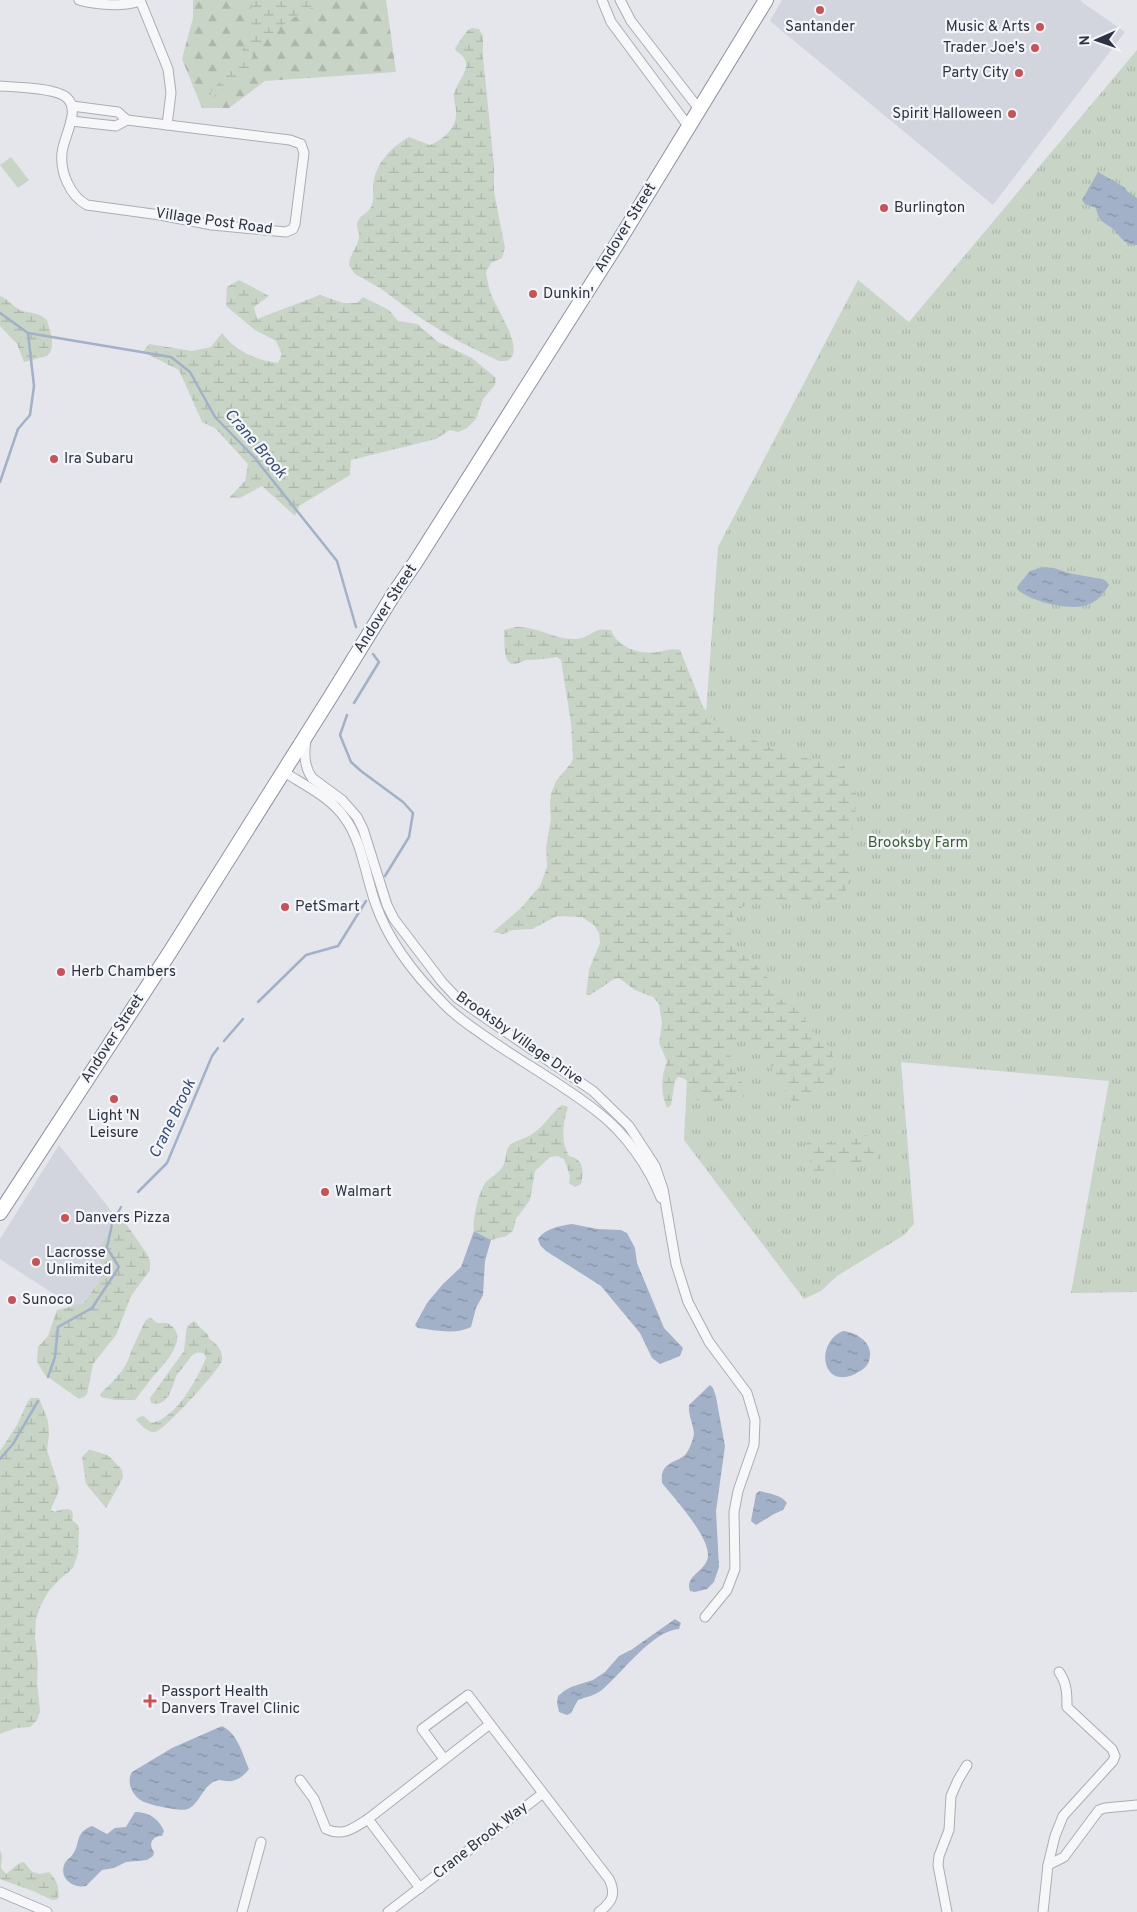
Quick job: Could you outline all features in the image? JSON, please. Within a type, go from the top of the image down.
[{"type":"highway","name":"Andover Street","points":[[0,1213],[164,961],[395,592],[416,564],[766,0]]},
{"type":"street","points":[[79,0],[117,4],[133,4],[140,1],[168,69],[171,92],[167,125]]},
{"type":"street","points":[[602,0],[610,22],[688,127]]},
{"type":"street","points":[[620,0],[631,21],[699,110]]},
{"type":"street","name":"Village Post Road","points":[[0,86],[22,87],[60,94],[69,100],[72,106],[71,121],[62,153],[64,174],[73,192],[87,205],[160,214],[212,225],[286,232],[293,229],[304,153],[301,144],[290,140],[127,120],[118,112],[72,106]]},
{"type":"street","name":"Village Post Road","points":[[71,121],[116,126],[127,120]]},
{"type":"street","name":"Brooksby Village Drive","points":[[307,734],[304,751],[308,772],[316,782],[346,804],[357,817],[363,829],[387,906],[404,933],[442,982],[457,998],[524,1046],[593,1091],[620,1116],[643,1145],[655,1166],[663,1189],[676,1264],[688,1302],[709,1342],[747,1394],[754,1420],[754,1446],[738,1491],[734,1512],[735,1569],[727,1590],[705,1617]]},
{"type":"street","name":"Brooksby Village Drive","points":[[284,772],[330,802],[343,815],[355,837],[376,906],[386,930],[428,986],[446,1006],[474,1028],[520,1061],[600,1113],[610,1122],[642,1162],[657,1190],[667,1215]]},
{"type":"street","points":[[1044,1912],[1048,1865],[1055,1836],[1063,1816],[1113,1761],[1115,1756],[1112,1749],[1067,1707],[1066,1687],[1060,1672]]},
{"type":"street","name":"Crane Brook Way","points":[[444,1759],[422,1729],[468,1695],[612,1885],[614,1892],[610,1903],[599,1912]]},
{"type":"street","points":[[300,1780],[314,1799],[326,1829],[341,1833],[348,1831],[368,1819],[490,1724]]},
{"type":"street","points":[[947,1912],[938,1865],[939,1856],[950,1830],[951,1796],[966,1765]]},
{"type":"street","name":"Crane Brook Way","points":[[388,1912],[542,1794]]},
{"type":"street","points":[[1048,1865],[1064,1857],[1099,1810],[1137,1805]]},
{"type":"street","name":"Crane Brook Way","points":[[368,1819],[420,1888]]},
{"type":"street","points":[[242,1912],[261,1842]]},
{"type":"street","points":[[0,1892],[47,1912]]},
{"type":"shaded area","points":[[782,0],[1081,0],[1125,32],[993,205],[770,21]]},
{"type":"shaded area","points":[[59,1145],[116,1217],[112,1224],[107,1248],[119,1267],[83,1313],[0,1259],[0,1239]]},
{"type":"green space","points":[[193,0],[386,0],[396,72],[265,81],[229,108],[202,108],[182,59],[193,18]]},
{"type":"green space","points":[[254,0],[328,0],[307,10],[270,35],[253,51],[252,63],[247,74],[239,81],[203,101],[228,71],[244,47],[248,38],[251,9]]},
{"type":"green space","points":[[472,28],[479,29],[483,36],[483,57],[494,166],[494,192],[505,248],[502,258],[491,263],[486,272],[490,291],[513,342],[514,350],[512,357],[507,361],[499,361],[460,342],[422,319],[380,288],[355,274],[349,265],[359,240],[357,223],[371,207],[375,177],[385,157],[409,137],[430,145],[435,143],[448,133],[454,124],[456,112],[454,94],[466,66],[466,61],[455,48],[467,31]]},
{"type":"green space","name":"Brooksby Farm","points":[[1137,50],[1137,1292],[1071,1293],[1109,1081],[901,1062],[914,1224],[904,1235],[837,1276],[821,1291],[804,1299],[684,1140],[702,770],[718,547],[858,280],[909,322]]},
{"type":"green space","points":[[11,157],[29,180],[18,188],[0,165]]},
{"type":"green space","points":[[239,280],[269,296],[254,307],[257,319],[320,295],[343,303],[357,303],[363,297],[389,310],[398,321],[417,324],[438,342],[472,358],[496,378],[495,385],[483,399],[476,419],[467,428],[458,432],[450,430],[436,439],[351,460],[350,475],[299,506],[295,516],[262,486],[240,498],[229,498],[245,481],[248,464],[215,428],[202,422],[179,370],[143,352],[149,344],[192,351],[211,347],[222,333],[233,345],[247,354],[262,360],[278,363],[282,354],[276,341],[255,330],[226,306],[227,287]]},
{"type":"green space","points":[[0,296],[20,310],[37,314],[47,320],[52,348],[47,356],[24,362],[17,344],[0,326]]},
{"type":"green space","points":[[516,627],[531,628],[559,637],[573,639],[585,637],[599,630],[611,630],[618,641],[636,651],[650,653],[671,649],[680,650],[703,707],[719,726],[734,730],[779,752],[790,753],[809,759],[825,760],[844,766],[855,788],[857,801],[852,832],[850,872],[846,891],[835,900],[816,904],[762,899],[740,908],[731,919],[731,943],[733,948],[753,962],[766,976],[778,997],[799,1010],[812,1031],[824,1039],[832,1051],[834,1061],[832,1080],[815,1097],[802,1104],[793,1103],[772,1070],[769,1056],[764,1048],[746,1040],[737,1042],[729,1048],[736,1073],[752,1095],[705,1104],[697,1100],[687,1080],[678,1077],[675,1081],[671,1105],[667,1108],[662,1084],[667,1061],[659,1043],[662,1023],[659,1004],[653,997],[635,990],[619,978],[614,979],[590,995],[586,995],[589,970],[600,943],[599,933],[594,925],[582,917],[557,916],[532,929],[512,930],[503,934],[493,932],[521,908],[540,886],[547,867],[546,848],[551,819],[551,794],[556,781],[572,762],[573,757],[571,723],[561,660],[557,657],[526,660],[516,664],[508,661],[504,645],[504,630]]},
{"type":"green space","points":[[562,1105],[568,1107],[564,1125],[564,1144],[569,1156],[578,1160],[582,1166],[581,1184],[575,1187],[569,1183],[570,1176],[564,1159],[557,1156],[550,1157],[535,1171],[530,1200],[516,1219],[513,1231],[506,1236],[491,1240],[474,1231],[475,1213],[483,1186],[503,1166],[509,1146],[535,1132]]},
{"type":"green space","points":[[865,1135],[874,1140],[879,1150],[877,1159],[874,1162],[862,1165],[839,1163],[829,1175],[818,1176],[814,1174],[805,1145],[810,1140],[850,1144],[856,1137]]},
{"type":"green space","points":[[117,1219],[124,1221],[147,1254],[150,1261],[150,1270],[131,1296],[116,1335],[93,1364],[87,1394],[79,1399],[45,1375],[37,1362],[38,1347],[48,1336],[57,1310],[84,1303],[105,1272],[99,1256],[100,1250]]},
{"type":"green space","points":[[150,1317],[157,1323],[167,1323],[174,1329],[177,1335],[177,1343],[173,1350],[135,1400],[115,1400],[101,1397],[100,1394],[123,1370],[146,1320]]},
{"type":"green space","points":[[194,1321],[219,1348],[222,1354],[222,1361],[201,1388],[169,1422],[155,1432],[150,1431],[136,1420],[144,1416],[151,1423],[169,1414],[191,1387],[206,1358],[204,1353],[194,1354],[177,1374],[171,1391],[165,1400],[157,1404],[151,1403],[150,1398],[184,1351],[187,1326]]},
{"type":"green space","points":[[31,1398],[39,1398],[48,1421],[47,1450],[59,1487],[51,1510],[55,1512],[71,1510],[72,1520],[78,1525],[79,1530],[78,1554],[73,1568],[48,1592],[36,1619],[35,1638],[40,1711],[37,1720],[30,1727],[16,1728],[0,1734],[0,1451],[17,1425]]},
{"type":"green space","points":[[89,1450],[109,1456],[122,1470],[123,1478],[106,1508],[86,1484],[82,1457]]},
{"type":"green space","points":[[0,1850],[2,1855],[1,1868],[6,1874],[18,1864],[24,1862],[32,1872],[40,1874],[49,1872],[57,1884],[59,1891],[58,1899],[52,1900],[0,1879]]},
{"type":"water","points":[[1098,172],[1124,187],[1137,198],[1137,245],[1129,244],[1124,240],[1100,219],[1096,208],[1085,204],[1082,200]]},
{"type":"water","points":[[1044,567],[1102,579],[1109,585],[1101,596],[1090,604],[1073,607],[1042,602],[1018,590],[1017,587],[1030,571]]},
{"type":"water","points":[[572,1224],[597,1229],[621,1230],[627,1233],[635,1248],[637,1263],[664,1328],[683,1348],[680,1356],[660,1364],[652,1358],[640,1333],[601,1286],[546,1251],[540,1245],[538,1239],[545,1232]]},
{"type":"water","points":[[474,1231],[491,1240],[485,1261],[483,1295],[476,1308],[471,1327],[459,1331],[438,1331],[418,1328],[415,1325],[427,1303],[461,1267]]},
{"type":"water","points":[[843,1331],[859,1336],[864,1340],[870,1355],[867,1366],[855,1374],[844,1377],[835,1376],[829,1370],[826,1363],[828,1345],[834,1337]]},
{"type":"water","points":[[710,1385],[716,1397],[725,1446],[716,1511],[719,1567],[714,1582],[707,1589],[695,1592],[690,1591],[690,1581],[707,1560],[707,1547],[690,1518],[662,1483],[662,1476],[665,1467],[681,1458],[688,1451],[694,1433],[689,1405]]},
{"type":"water","points":[[759,1491],[778,1496],[787,1503],[783,1510],[756,1525],[751,1521],[756,1494]]},
{"type":"water","points":[[675,1619],[681,1623],[679,1629],[669,1631],[648,1644],[601,1691],[578,1700],[571,1713],[567,1715],[559,1712],[558,1696],[564,1691],[593,1680],[605,1672],[619,1656],[631,1650]]},
{"type":"water","points":[[222,1726],[232,1734],[242,1750],[249,1769],[242,1777],[233,1781],[219,1780],[214,1782],[209,1785],[192,1806],[184,1810],[151,1804],[142,1801],[135,1795],[130,1784],[132,1772],[172,1748]]},
{"type":"water","points":[[135,1812],[145,1813],[153,1817],[164,1831],[162,1836],[156,1837],[151,1843],[154,1852],[153,1856],[147,1860],[126,1862],[114,1868],[102,1870],[86,1886],[71,1884],[63,1873],[63,1868],[75,1850],[80,1835],[92,1826],[107,1834],[115,1828],[126,1827]]},
{"type":"waterway","name":"Crane Brook","points":[[0,313],[28,333],[171,357],[190,372],[215,417],[254,457],[337,561],[356,627]]},
{"type":"waterway","points":[[0,482],[18,429],[30,415],[34,386],[28,333]]},
{"type":"waterway","name":"Crane Brook","points":[[354,703],[379,662],[373,654]]},
{"type":"waterway","name":"Crane Brook","points":[[347,715],[340,735],[351,762],[403,802],[413,813],[409,837],[385,876]]},
{"type":"waterway","name":"Crane Brook","points":[[258,1002],[306,955],[338,946],[366,901]]},
{"type":"waterway","name":"Crane Brook","points":[[224,1041],[243,1019]]},
{"type":"waterway","name":"Crane Brook","points":[[138,1192],[167,1163],[212,1056],[218,1048]]},
{"type":"waterway","name":"Crane Brook","points":[[48,1377],[55,1357],[58,1327],[92,1308],[119,1267],[107,1248],[112,1224],[121,1207]]},
{"type":"waterway","name":"Crane Brook","points":[[0,1459],[13,1444],[38,1401]]},
{"type":"place","name":"Santander","points":[[820,10]]},
{"type":"place","name":"Music & Arts","points":[[1040,27]]},
{"type":"place","name":"Trader Joe's","points":[[1035,48]]},
{"type":"place","name":"Party City","points":[[1019,73]]},
{"type":"place","name":"Spirit Halloween","points":[[1012,114]]},
{"type":"place","name":"Burlington","points":[[884,208]]},
{"type":"place","name":"Dunkin'","points":[[533,294]]},
{"type":"place","name":"Ira Subaru","points":[[54,459]]},
{"type":"place","name":"PetSmart","points":[[285,907]]},
{"type":"place","name":"Herb Chambers","points":[[61,972]]},
{"type":"place","name":"Light 'N Leisure","points":[[114,1099]]},
{"type":"place","name":"Walmart","points":[[325,1192]]},
{"type":"place","name":"Danvers Pizza","points":[[65,1218]]},
{"type":"place","name":"Lacrosse Unlimited","points":[[36,1262]]},
{"type":"place","name":"Sunoco","points":[[12,1300]]},
{"type":"place","name":"Passport Health Danvers Travel Clinic","points":[[150,1701]]}]
